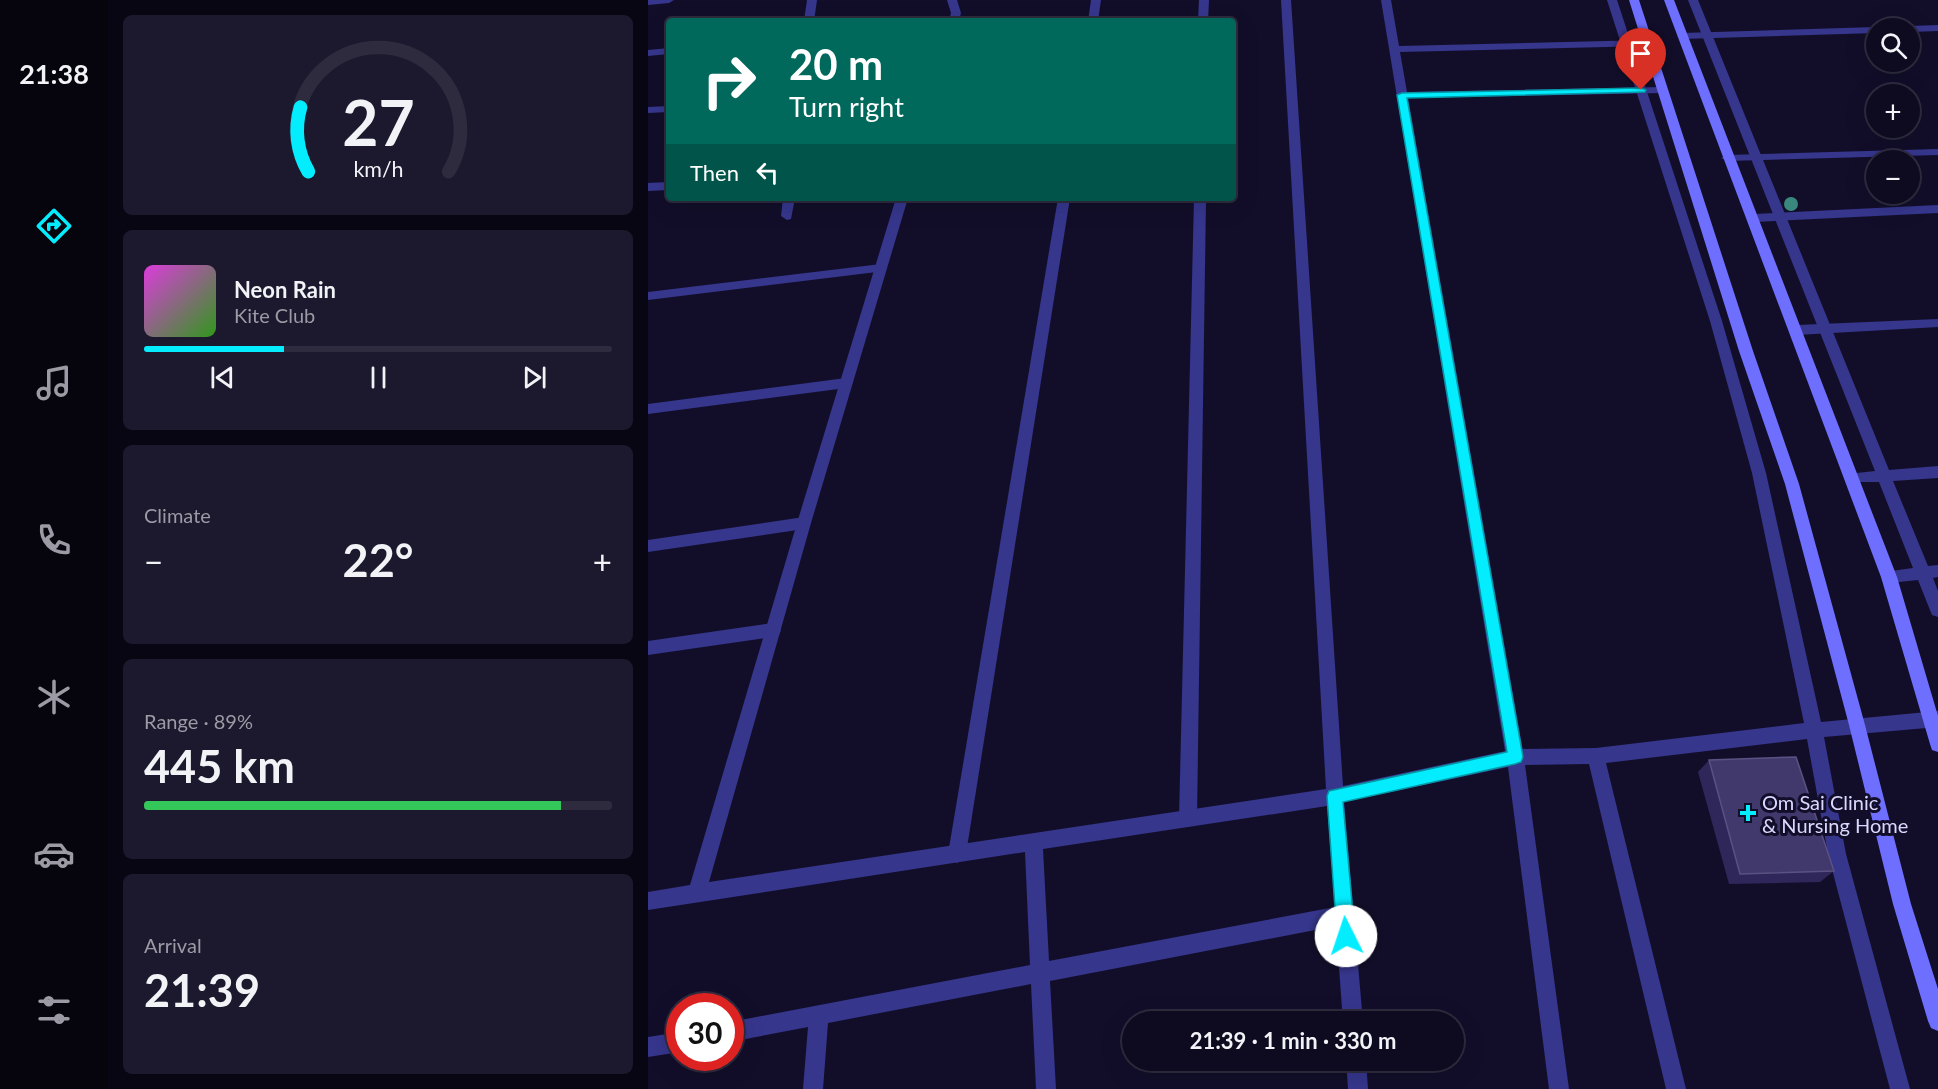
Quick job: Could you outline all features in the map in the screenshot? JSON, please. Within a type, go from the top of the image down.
[{"type":"street","points":[[648,2],[669,0]]},
{"type":"street","points":[[809,18],[812,0]]},
{"type":"street","points":[[952,0],[956,13],[955,18]]},
{"type":"street","points":[[1093,18],[1096,0]]},
{"type":"street","points":[[1203,18],[1204,0]]},
{"type":"street","points":[[1286,0],[1335,796],[1352,1011]]},
{"type":"street","points":[[1386,0],[1515,757],[1559,1089]]},
{"type":"street","points":[[1612,0],[1716,321],[1759,473],[1814,730],[1837,854],[1900,1089]]},
{"type":"street","points":[[1634,0],[1746,351],[1792,484],[1857,725],[1902,904],[1938,1021]]},
{"type":"street","points":[[1669,0],[1727,158],[1754,218],[1889,577],[1935,719],[1938,744]]},
{"type":"street","points":[[1693,0],[1884,476],[1930,572],[1938,610]]},
{"type":"street","points":[[1920,29],[1938,28]]},
{"type":"street","points":[[1682,36],[1866,30]]},
{"type":"street","points":[[1394,49],[1648,42]]},
{"type":"street","points":[[648,53],[666,51]]},
{"type":"street","points":[[1402,95],[1663,90]]},
{"type":"street","points":[[648,110],[666,109]]},
{"type":"street","points":[[1727,158],[1938,152]]},
{"type":"street","points":[[648,187],[666,186]]},
{"type":"street","points":[[787,216],[789,201]]},
{"type":"street","points":[[697,893],[804,523],[901,201]]},
{"type":"street","points":[[957,854],[1064,201]]},
{"type":"street","points":[[1188,818],[1200,201]]},
{"type":"street","points":[[1754,218],[1938,209]]},
{"type":"street","points":[[648,296],[881,268]]},
{"type":"street","points":[[1797,330],[1938,323]]},
{"type":"street","points":[[648,410],[846,383]]},
{"type":"street","points":[[1853,478],[1938,472]]},
{"type":"street","points":[[648,546],[804,523]]},
{"type":"street","points":[[1889,577],[1930,572]]},
{"type":"street","points":[[648,648],[773,630]]},
{"type":"street","points":[[648,901],[1335,796],[1515,757],[1596,756],[1857,725],[1935,719]]},
{"type":"street","points":[[1596,756],[1676,1089]]},
{"type":"street","points":[[1034,842],[1046,1089]]},
{"type":"street","points":[[744,1029],[1344,915]]},
{"type":"street","points":[[813,1089],[819,1016]]},
{"type":"street","points":[[648,1047],[666,1044]]},
{"type":"street","points":[[1357,1071],[1358,1089]]},
{"type":"building","points":[[1796,757],[1834,871],[1740,874],[1709,760]]},
{"type":"place","name":"Om Sai Clinic & Nursing Home","points":[[1748,813]]},
{"type":"route","points":[[1346,936],[1335,796],[1515,757],[1402,95],[1641,90]]}]
